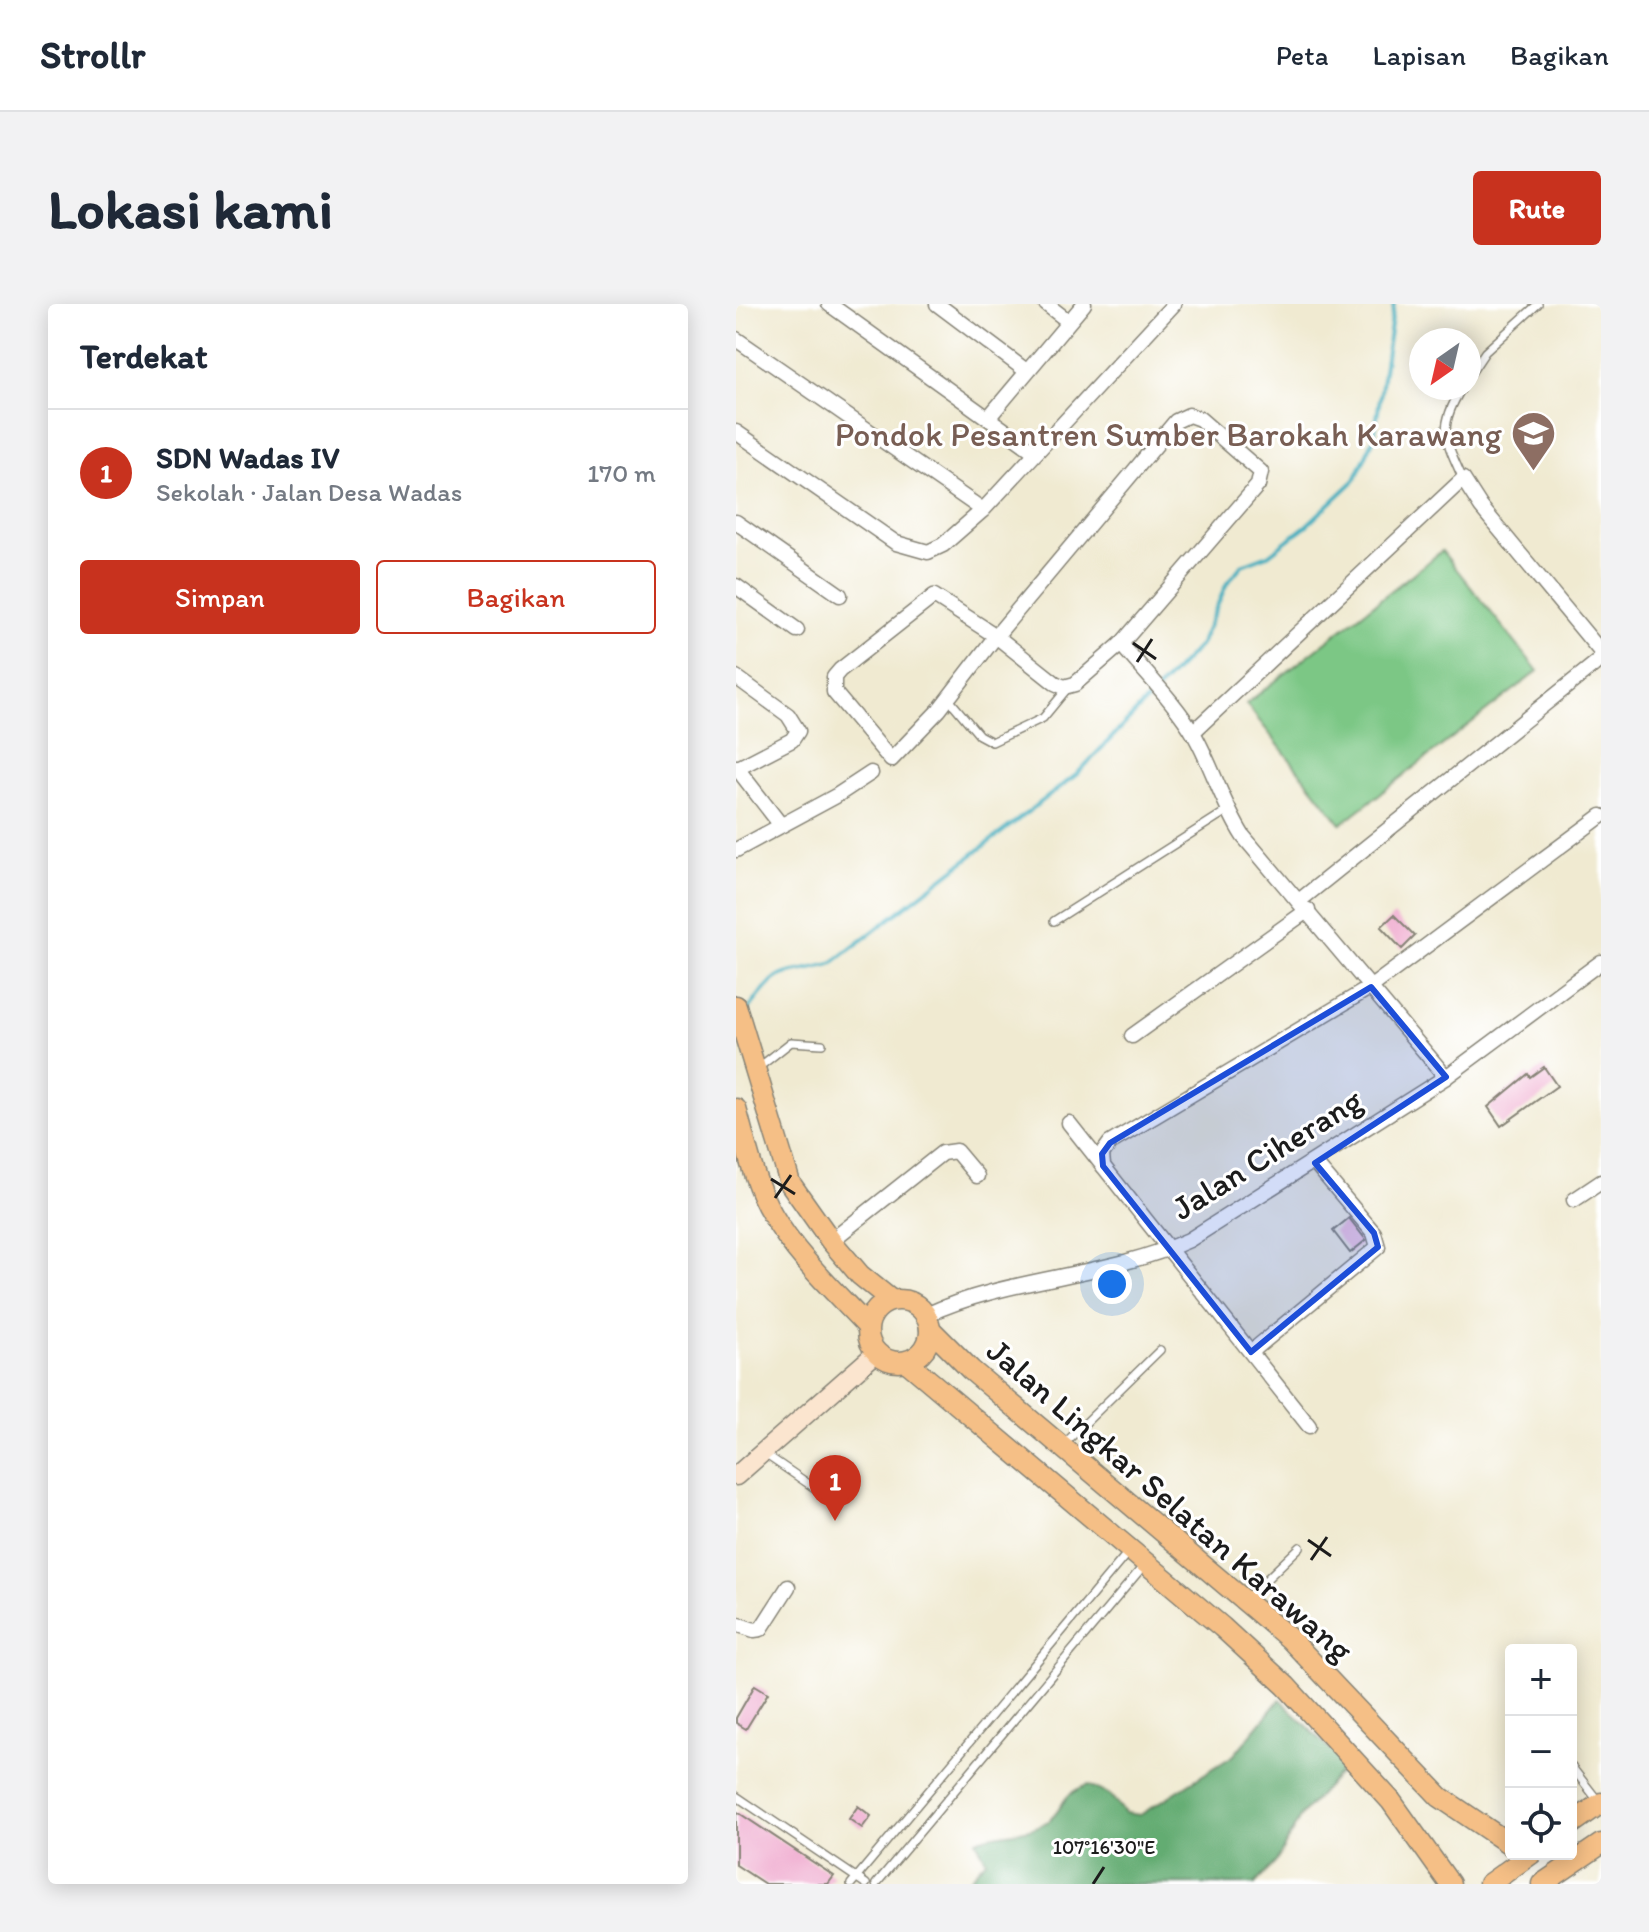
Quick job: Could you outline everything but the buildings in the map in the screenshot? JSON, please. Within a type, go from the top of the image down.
[{"type":"main road","points":[[736,1109],[757,1181],[770,1212],[812,1267],[867,1326],[870,1345],[876,1353],[890,1362],[907,1362],[925,1349],[928,1322],[917,1305],[891,1300],[860,1275],[831,1241],[790,1183],[737,1008]]},
{"type":"main road","points":[[867,1326],[879,1306],[891,1300]]},
{"type":"main road","name":"Jalan Lingkar Selatan Karawang","points":[[928,1322],[971,1370],[1246,1599],[1324,1672],[1440,1797],[1505,1841]]},
{"type":"main road","points":[[736,1476],[876,1353]]},
{"type":"main road","name":"Jalan Lingkar Selatan Karawang","points":[[907,1362],[1252,1653],[1332,1731],[1391,1801],[1450,1884]]},
{"type":"main road","points":[[1577,1820],[1600,1804]]},
{"type":"main road","points":[[1542,1884],[1600,1845]]},
{"type":"main road","points":[[1489,1884],[1523,1860]]},
{"type":"street","points":[[829,304],[1035,452]]},
{"type":"street","points":[[937,304],[1025,370]]},
{"type":"street","points":[[1046,304],[1068,321]]},
{"type":"street","points":[[989,417],[1025,370],[1084,304]]},
{"type":"street","points":[[736,432],[896,543],[912,550],[928,552],[943,545],[983,510],[1174,304]]},
{"type":"street","points":[[736,339],[983,510]]},
{"type":"street","points":[[996,636],[948,698],[891,760],[834,692],[832,684],[840,670],[931,597],[937,597],[996,636],[1055,683],[1070,686],[1121,644],[1258,485],[1261,477],[1255,466],[1193,415],[1169,426],[996,636]]},
{"type":"street","points":[[1193,732],[1463,479],[1481,507],[1601,652]]},
{"type":"street","points":[[736,522],[840,595]]},
{"type":"street","points":[[736,586],[797,630]]},
{"type":"street","points":[[1121,644],[1193,732],[1243,836],[1446,1077]]},
{"type":"street","points":[[1132,1036],[1304,906],[1601,659]]},
{"type":"street","points":[[736,677],[788,715],[798,731],[792,740],[737,767],[780,824]]},
{"type":"street","points":[[736,850],[836,796],[871,773]]},
{"type":"street","points":[[1103,1166],[1102,1154],[1110,1143],[1371,987],[1601,816]]},
{"type":"street","name":"Jalan Ciherang","points":[[928,1322],[979,1293],[1099,1268],[1168,1249],[1315,1163],[1446,1077],[1601,962]]},
{"type":"street","points":[[1069,1123],[1309,1426]]},
{"type":"street","points":[[831,1241],[942,1153],[956,1151],[977,1176]]},
{"type":"street","points":[[1251,1352],[1378,1247],[1374,1233],[1315,1163]]},
{"type":"street","points":[[1574,1200],[1601,1182]]},
{"type":"street","points":[[736,1624],[761,1629],[788,1587]]},
{"type":"lane","points":[[1481,358],[1538,304]]},
{"type":"lane","points":[[1456,400],[1445,422],[1445,443],[1463,479]]},
{"type":"lane","points":[[948,698],[979,735],[992,742],[1043,718],[1070,686]]},
{"type":"lane","points":[[1054,921],[1228,810]]},
{"type":"lane","points":[[756,1070],[791,1042],[822,1044]]},
{"type":"lane","points":[[1062,1446],[1160,1350]]},
{"type":"lane","points":[[764,1454],[816,1489]]},
{"type":"lane","points":[[1246,1599],[1300,1547]]},
{"type":"lane","points":[[854,1881],[1062,1634],[1137,1558]]},
{"type":"lane","points":[[876,1884],[1076,1648],[1137,1558]]},
{"type":"lane","points":[[1062,1634],[1076,1648]]},
{"type":"lane","points":[[994,1714],[1008,1726]]},
{"type":"lane","points":[[947,1771],[961,1782]]},
{"type":"lane","points":[[1577,1774],[1600,1804]]},
{"type":"lane","points":[[736,1796],[854,1881],[866,1884]]},
{"type":"highlighted area","points":[[1371,987],[1446,1077],[1315,1163],[1374,1233],[1378,1247],[1251,1352],[1103,1166],[1102,1154],[1110,1143]]},
{"type":"green space","points":[[1442,551],[1538,671],[1341,824],[1246,704]]},
{"type":"green space","points":[[1280,1699],[1346,1766],[1301,1815],[1276,1862],[1255,1884],[944,1884],[967,1881],[986,1860],[976,1840],[1039,1826],[1054,1816],[1067,1797],[1088,1785],[1110,1795],[1125,1813],[1140,1815],[1234,1755]]},
{"type":"waterway","points":[[746,1013],[774,980],[782,975],[831,964],[1076,775],[1200,645],[1227,583],[1242,565],[1268,555],[1307,525],[1355,480],[1374,438],[1394,304]]},
{"type":"place","name":"Pondok Pesantren Sumber Barokah Karawang","points":[[1533,473]]},
{"type":"place","name":"SDN Wadas IV","points":[[835,1521]]}]
